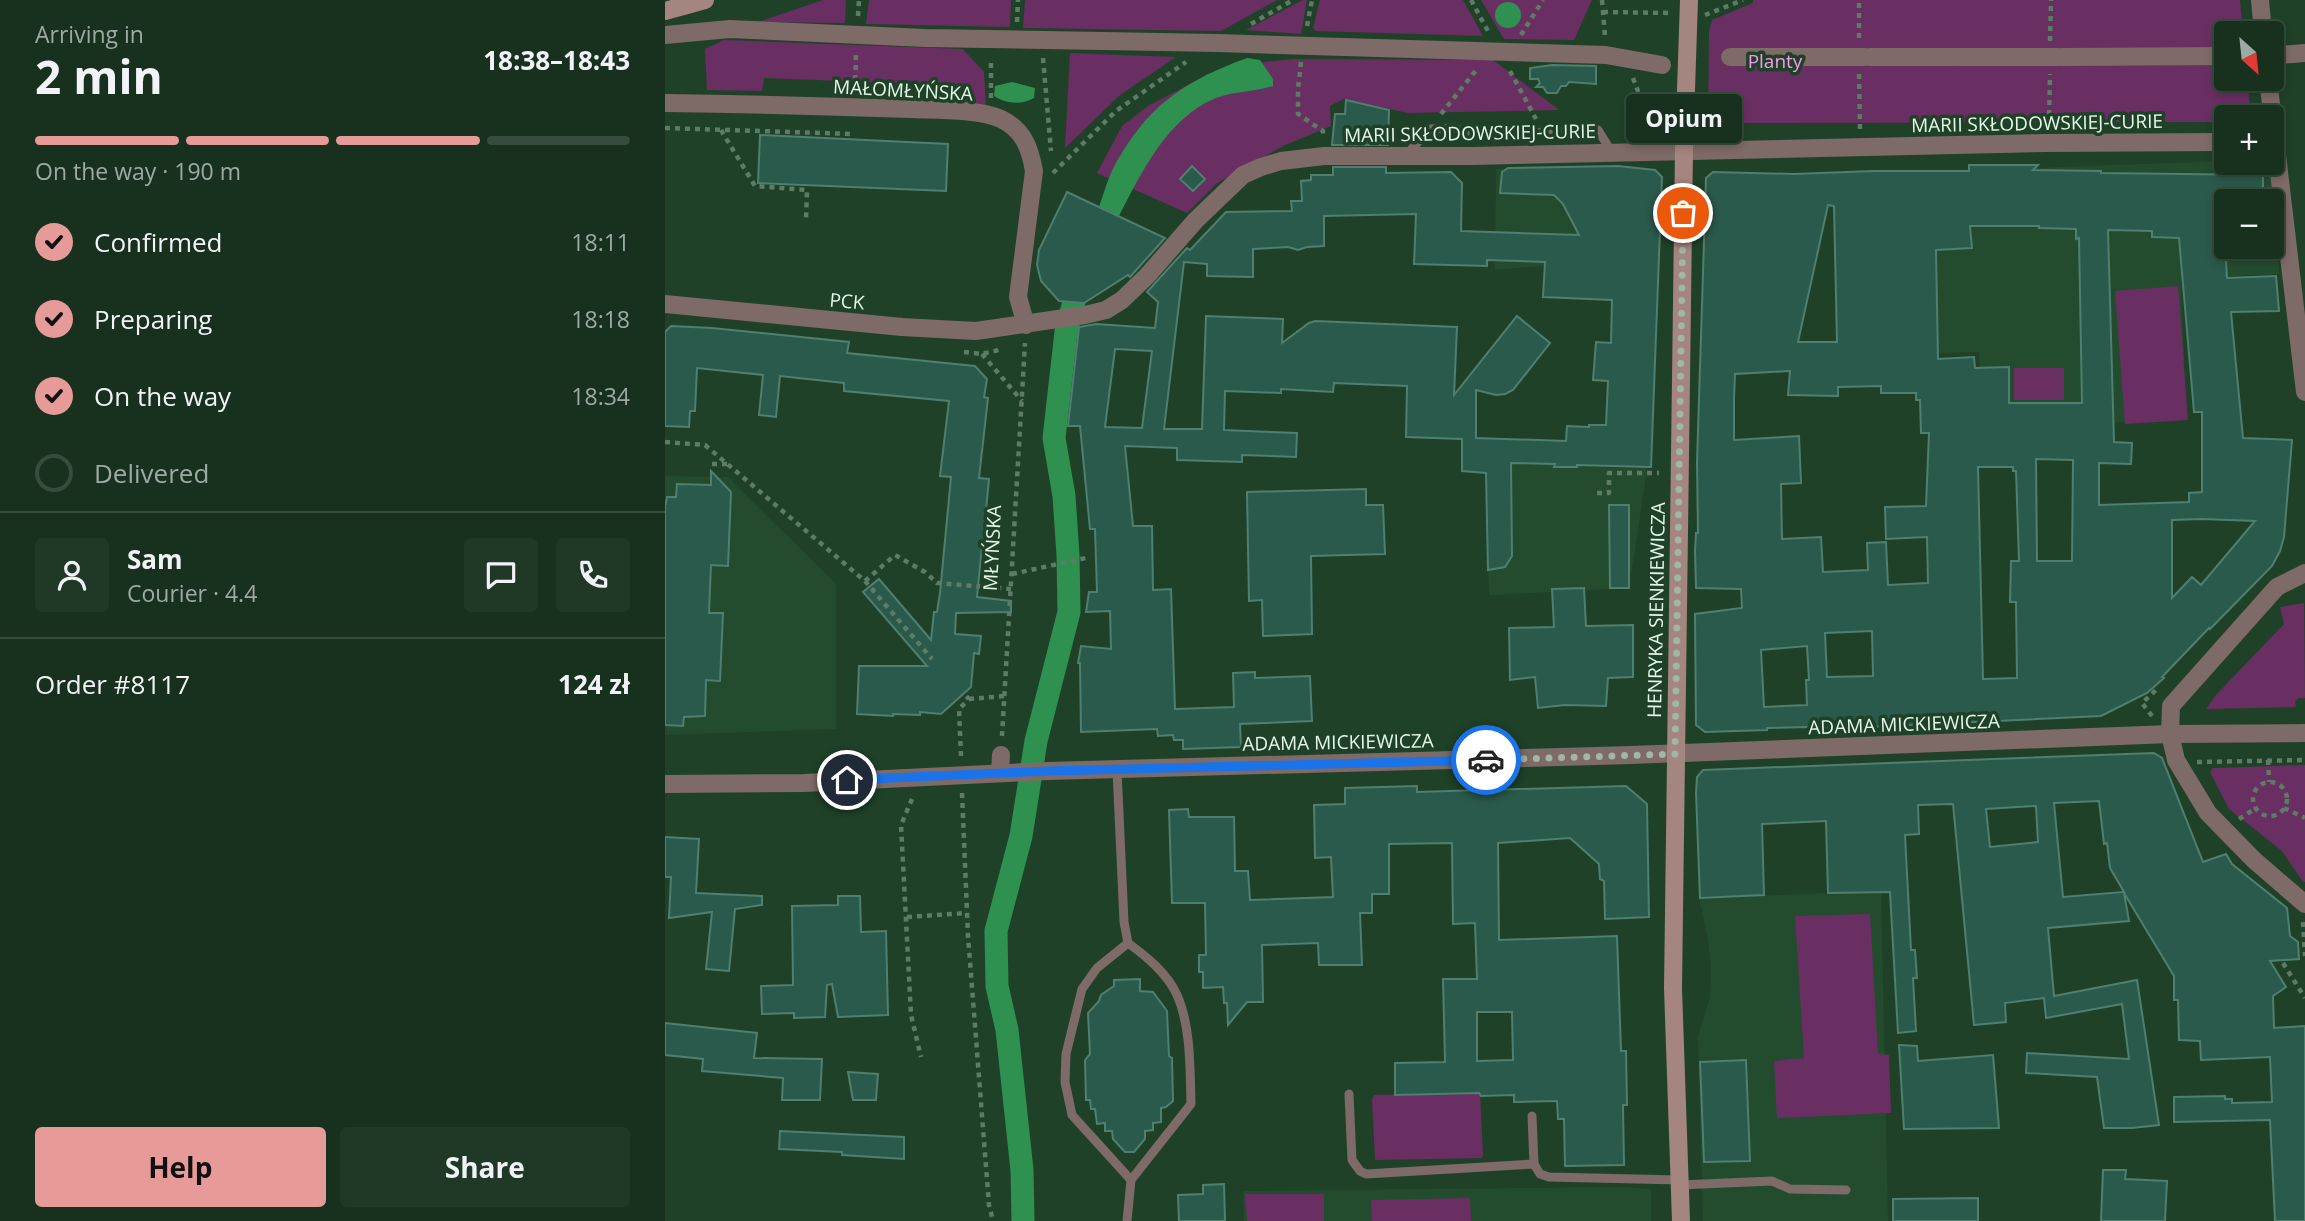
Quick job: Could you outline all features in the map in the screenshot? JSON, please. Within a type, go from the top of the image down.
[{"type":"street","points":[[665,11],[705,0]]},
{"type":"street","name":"HENRYKA SIENKIEWICZA","points":[[1681,1221],[1673,988],[1684,150],[1689,0]]},
{"type":"street","points":[[2260,0],[2262,21]]},
{"type":"street","points":[[665,35],[730,29],[991,40],[1510,52],[1606,55],[1663,65]]},
{"type":"street","points":[[2284,55],[2305,53]]},
{"type":"street","points":[[1730,57],[2214,56]]},
{"type":"street","name":"MAŁOMŁYŃSKA","points":[[665,103],[855,107],[963,112],[999,118],[1024,138],[1031,153],[1034,171],[1018,297],[1026,325]]},
{"type":"street","name":"MARII SKŁODOWSKIEJ-CURIE","points":[[1026,325],[1106,310],[1122,300],[1196,220],[1243,175],[1281,161],[1324,156],[2214,142]]},
{"type":"street","points":[[2278,175],[2302,329],[2305,392]]},
{"type":"street","name":"PCK","points":[[665,304],[902,327],[976,331],[1026,325]]},
{"type":"street","points":[[2303,911],[2208,814],[2176,760],[2170,733],[2171,706],[2277,587],[2305,573]]},
{"type":"street","name":"ADAMA MICKIEWICZA","points":[[665,785],[804,783],[1005,767],[1048,771],[1117,771],[1675,754],[2170,733],[2305,733]]},
{"type":"lane","points":[[1405,155],[1430,129],[1455,128],[1471,135],[1598,130],[1611,151]]},
{"type":"lane","points":[[1117,771],[1124,922],[1128,943],[1154,962],[1177,994],[1189,1040],[1191,1104],[1131,1180],[1127,1221]]},
{"type":"lane","points":[[1128,943],[1097,968],[1082,989],[1066,1054],[1065,1082],[1072,1115],[1131,1180]]},
{"type":"lane","points":[[1349,1094],[1352,1160],[1360,1171],[1366,1174],[1534,1164]]},
{"type":"lane","points":[[1532,1116],[1534,1164],[1540,1174],[1549,1177],[1680,1183],[1772,1181],[1790,1189],[1846,1190]]},
{"type":"path","points":[[665,128],[853,137],[859,0]]},
{"type":"path","points":[[1249,25],[1293,0]]},
{"type":"path","points":[[1312,0],[1303,46],[1298,114],[1323,131],[1324,156]]},
{"type":"path","points":[[1510,52],[1543,0]]},
{"type":"path","points":[[1602,0],[1606,55]]},
{"type":"path","points":[[1703,14],[1709,15],[1744,0]]},
{"type":"path","points":[[1603,12],[1672,13]]},
{"type":"path","points":[[991,40],[991,117]]},
{"type":"path","points":[[1042,41],[1053,173],[1116,111],[1189,60]]},
{"type":"path","points":[[1430,129],[1491,52]]},
{"type":"path","points":[[1625,58],[1654,134]]},
{"type":"path","points":[[720,129],[755,186],[807,190],[806,220]]},
{"type":"path","points":[[1648,134],[1662,131]]},
{"type":"path","name":"MŁYŃSKA","points":[[1005,767],[1005,696],[1026,325]]},
{"type":"path","points":[[982,354],[1021,401]]},
{"type":"path","points":[[665,442],[705,444],[865,581],[932,659]]},
{"type":"path","points":[[712,464],[727,464]]},
{"type":"path","points":[[1597,493],[1609,493],[1609,473],[1659,473]]},
{"type":"path","points":[[865,581],[895,555],[925,572],[937,583],[1011,589]]},
{"type":"path","points":[[1012,574],[1084,559]]},
{"type":"path","points":[[964,694],[969,699]]},
{"type":"path","points":[[961,747],[959,709],[969,699],[1005,696]]},
{"type":"path","points":[[2268,760],[2269,782]]},
{"type":"path","points":[[2197,762],[2305,760]]},
{"type":"path","points":[[2269,782],[2284,789],[2286,799],[2284,808],[2276,814],[2267,815],[2255,806],[2253,796],[2256,790],[2269,782]]},
{"type":"path","points":[[962,791],[967,913],[989,1205],[993,1221]]},
{"type":"path","points":[[912,799],[901,825],[911,1015],[921,1057]]},
{"type":"path","points":[[2284,808],[2305,818]]},
{"type":"path","points":[[2303,911],[2305,956]]},
{"type":"path","points":[[907,917],[967,913]]},
{"type":"path","points":[[2283,963],[2305,998]]},
{"type":"shaded area","points":[[1508,2],[1517,6],[1521,15],[1517,24],[1508,28],[1499,24],[1495,15],[1499,6]]},
{"type":"shaded area","points":[[1247,58],[1260,60],[1273,79],[1273,86],[1223,96],[1199,107],[1170,132],[1158,148],[1119,216],[1099,207],[1116,162],[1145,121],[1190,84]]},
{"type":"shaded area","points":[[1012,82],[1035,88],[1034,98],[1014,103],[994,96],[995,86]]},
{"type":"shaded area","points":[[2214,161],[2214,175],[2276,175],[2276,189],[2214,189],[2214,259],[2278,259],[2279,274],[2181,278],[2186,420],[1981,427],[1979,352],[1937,353],[1932,212],[2035,209],[2034,168]]},
{"type":"shaded area","points":[[1604,167],[1599,261],[1495,270],[1496,169]]},
{"type":"shaded area","points":[[1485,439],[1651,444],[1629,588],[1489,595]]},
{"type":"shaded area","points":[[665,476],[728,477],[836,584],[836,729],[665,735]]},
{"type":"shaded area","points":[[1881,891],[1888,1221],[1703,1221],[1698,1037],[1710,997],[1711,968],[1699,898]]},
{"type":"shaded area","points":[[1622,1187],[1651,1189],[1651,1221],[1244,1221],[1243,1191]]},
{"type":"green space","points":[[823,0],[846,0],[845,23],[758,22]]},
{"type":"green space","points":[[869,0],[1011,0],[1010,27],[866,24]]},
{"type":"green space","points":[[1025,0],[1277,0],[1221,31],[1023,28]]},
{"type":"green space","points":[[1307,0],[1301,34],[1246,30]]},
{"type":"green space","points":[[1320,0],[1463,0],[1483,36],[1316,31],[1313,28]]},
{"type":"green space","points":[[1481,0],[1592,0],[1574,40],[1504,39]]},
{"type":"green space","name":"Planty","points":[[1753,0],[2240,0],[2242,21],[2214,21],[2214,91],[2248,91],[2250,105],[2214,105],[2214,122],[1732,123],[1731,138],[1708,137],[1709,31],[1712,20],[1753,3]]},
{"type":"green space","points":[[724,40],[963,49],[984,72],[986,106],[947,99],[947,85],[764,78],[762,91],[707,90],[705,49]]},
{"type":"green space","points":[[1070,53],[1176,57],[1120,95],[1065,148]]},
{"type":"green space","points":[[1293,59],[1493,60],[1559,110],[1408,113],[1344,99],[1330,106],[1331,126],[1283,146],[1217,183],[1187,213],[1097,173],[1122,126],[1148,106],[1188,85],[1236,65]]},
{"type":"green space","points":[[2178,286],[2188,420],[2125,424],[2115,291]]},
{"type":"green space","points":[[2014,368],[2064,368],[2064,400],[2014,400]]},
{"type":"green space","points":[[2304,603],[2305,698],[2295,701],[2296,707],[2206,709],[2215,696],[2284,624],[2280,607]]},
{"type":"green space","points":[[2305,765],[2303,882],[2282,851],[2229,809],[2210,772],[2213,768]]},
{"type":"green space","points":[[1870,914],[1878,1054],[1889,1055],[1891,1113],[1777,1118],[1774,1061],[1804,1058],[1795,916]]},
{"type":"green space","points":[[1480,1093],[1482,1158],[1375,1160],[1374,1095]]},
{"type":"green space","points":[[1245,1194],[1324,1194],[1324,1221],[1247,1221]]},
{"type":"green space","points":[[1470,1198],[1471,1221],[1372,1221],[1371,1200]]},
{"type":"building","points":[[1552,65],[1596,66],[1596,84],[1569,82],[1566,86],[1561,86],[1557,93],[1547,93],[1543,87],[1536,87],[1540,83],[1538,79],[1530,79],[1530,68]]},
{"type":"building","points":[[1346,100],[1389,110],[1388,145],[1332,145],[1335,114],[1345,114]]},
{"type":"building","points":[[760,135],[948,144],[946,191],[758,183]]},
{"type":"building","points":[[1969,165],[2038,165],[2033,170],[2263,175],[2263,189],[2214,189],[2214,259],[2226,259],[2227,278],[2276,276],[2279,311],[2231,312],[2243,438],[2292,440],[2284,537],[2280,551],[2272,566],[2209,628],[2162,677],[2164,678],[2147,693],[2101,716],[1705,732],[1696,725],[1695,614],[1742,608],[1741,589],[1696,588],[1706,178],[1713,172],[1794,174],[1969,171]],"holes":[[[1828,205],[1834,206],[1837,342],[1798,342]],[[1970,226],[2076,229],[2076,239],[2079,238],[2082,403],[2009,403],[2009,367],[1975,368],[1974,357],[1938,359],[1936,250],[1972,248]],[[2108,230],[2152,231],[2152,237],[2179,238],[2194,412],[2202,412],[2202,492],[2189,493],[2189,502],[2099,505],[2099,463],[2131,464],[2132,443],[2114,442]],[[1790,371],[1788,395],[1838,396],[1838,387],[1881,386],[1881,393],[1916,393],[1916,400],[1920,400],[1921,433],[1929,433],[1926,506],[1885,507],[1886,539],[1927,537],[1928,583],[1888,585],[1886,542],[1867,543],[1868,570],[1823,572],[1821,537],[1782,539],[1781,484],[1801,483],[1799,436],[1734,440],[1735,374]],[[2036,459],[2073,460],[2072,561],[2037,561]],[[1978,467],[2013,467],[2013,471],[2016,471],[2019,561],[2011,561],[2010,602],[2016,602],[2017,678],[1983,679]],[[2202,519],[2255,521],[2201,585],[2192,577],[2172,598],[2172,520]],[[1872,631],[1873,676],[1827,677],[1825,633]],[[1807,646],[1807,705],[1764,707],[1761,650]]]},
{"type":"building","points":[[1192,166],[1205,179],[1193,191],[1180,179]]},
{"type":"building","points":[[1618,166],[1655,170],[1662,177],[1651,467],[1554,467],[1555,464],[1511,463],[1512,556],[1505,567],[1488,570],[1486,473],[1462,471],[1462,439],[1406,437],[1407,386],[1334,383],[1333,392],[1281,389],[1281,393],[1225,391],[1224,430],[1297,433],[1296,457],[1242,455],[1242,462],[1177,460],[1177,448],[1125,446],[1133,526],[1152,526],[1153,590],[1171,589],[1175,709],[1234,707],[1233,673],[1255,672],[1255,678],[1310,676],[1312,721],[1240,724],[1241,747],[1183,749],[1183,740],[1174,740],[1173,735],[1158,736],[1157,729],[1081,732],[1078,663],[1081,646],[1111,649],[1110,611],[1086,612],[1089,592],[1097,592],[1095,529],[1090,529],[1080,426],[1068,426],[1079,327],[1096,324],[1155,328],[1158,302],[1147,292],[1187,248],[1190,250],[1226,212],[1292,211],[1291,201],[1302,201],[1301,181],[1311,180],[1311,175],[1333,175],[1333,167],[1386,167],[1386,173],[1451,172],[1462,183],[1461,231],[1579,235],[1563,204],[1554,195],[1500,193],[1502,172],[1508,168]],"holes":[[[1416,214],[1414,264],[1487,266],[1487,260],[1545,262],[1543,297],[1612,300],[1611,343],[1596,342],[1593,380],[1608,381],[1606,425],[1567,426],[1566,441],[1476,438],[1476,390],[1496,395],[1513,390],[1550,343],[1517,316],[1454,395],[1457,327],[1315,321],[1282,343],[1283,319],[1206,316],[1202,429],[1164,429],[1184,262],[1207,264],[1207,276],[1253,277],[1253,249],[1288,247],[1298,250],[1324,246],[1324,216]],[[1115,349],[1152,351],[1142,428],[1105,427]]]},
{"type":"building","points":[[1067,192],[1165,238],[1130,277],[1128,275],[1084,303],[1059,301],[1041,281],[1037,265],[1039,250]]},
{"type":"building","points":[[671,326],[849,342],[847,353],[975,366],[987,379],[984,397],[988,398],[979,478],[989,479],[986,510],[990,510],[986,546],[982,545],[977,597],[1011,601],[1011,612],[956,613],[955,634],[981,636],[979,654],[974,653],[971,687],[941,714],[857,714],[859,666],[927,666],[863,592],[879,579],[931,640],[934,612],[937,612],[940,593],[951,477],[940,476],[949,401],[844,391],[844,383],[780,376],[776,417],[759,415],[763,375],[697,368],[695,411],[690,411],[689,427],[665,426],[665,332]]},
{"type":"building","points":[[711,471],[731,492],[728,566],[711,565],[709,613],[723,613],[720,681],[706,680],[705,716],[684,717],[683,726],[665,725],[665,507],[667,497],[676,497],[677,484],[711,485]]},
{"type":"building","points":[[1366,489],[1366,505],[1383,505],[1385,554],[1311,556],[1312,634],[1263,636],[1262,600],[1249,601],[1247,492]]},
{"type":"building","points":[[1609,505],[1629,505],[1629,588],[1610,588]]},
{"type":"building","points":[[1584,588],[1586,626],[1633,625],[1633,677],[1608,678],[1606,706],[1565,705],[1538,708],[1535,677],[1510,680],[1509,628],[1554,627],[1552,589]]},
{"type":"building","points":[[2154,753],[2162,758],[2203,862],[2226,854],[2232,864],[2287,908],[2290,936],[2298,942],[2299,959],[2270,961],[2286,987],[2273,996],[2274,1028],[2305,1026],[2305,1221],[2275,1221],[2270,1120],[2174,1122],[2174,1097],[2225,1096],[2225,1099],[2232,1099],[2232,1103],[2272,1102],[2270,1057],[2201,1060],[2200,1041],[2179,1040],[2178,1000],[2174,1000],[2174,976],[2124,893],[2129,921],[2048,928],[2054,996],[2137,980],[2159,1125],[2104,1128],[2097,1077],[2026,1073],[2027,1053],[2129,1059],[2122,1004],[2046,1018],[2044,998],[2005,1003],[2006,1022],[1974,1025],[1953,804],[1918,805],[1919,834],[1905,835],[1911,950],[1915,950],[1917,978],[1913,978],[1916,1031],[1898,1033],[1890,892],[1828,893],[1826,821],[1762,824],[1764,895],[1700,898],[1696,793],[1697,777],[1703,770]],"holes":[[[2099,801],[2110,868],[2124,892],[2063,897],[2054,803]],[[2036,806],[2038,842],[1990,847],[1986,809]]]},
{"type":"building","points":[[1417,786],[1417,792],[1626,786],[1647,804],[1649,917],[1605,919],[1604,881],[1600,879],[1599,864],[1570,838],[1498,843],[1499,940],[1617,936],[1621,1051],[1626,1051],[1624,1165],[1565,1166],[1564,1119],[1558,1119],[1557,1101],[1514,1102],[1514,1095],[1481,1096],[1479,1093],[1395,1095],[1395,1063],[1445,1062],[1443,979],[1477,979],[1475,923],[1453,924],[1452,843],[1389,844],[1389,894],[1372,894],[1372,913],[1360,913],[1362,965],[1319,965],[1318,943],[1262,945],[1263,1002],[1247,1002],[1228,1025],[1223,987],[1203,988],[1203,972],[1199,972],[1199,955],[1206,955],[1205,903],[1172,903],[1169,810],[1188,809],[1189,817],[1234,817],[1235,871],[1248,871],[1250,900],[1333,897],[1331,857],[1315,858],[1314,805],[1345,804],[1345,788]],"holes":[[[1477,1012],[1512,1012],[1513,1060],[1477,1061]]]},
{"type":"building","points":[[665,837],[699,839],[696,893],[762,896],[762,905],[735,909],[729,971],[706,969],[712,912],[669,918],[671,877],[665,877]]},
{"type":"building","points":[[838,896],[860,896],[861,932],[886,931],[888,1015],[838,1017],[832,984],[827,985],[825,1017],[794,1018],[794,1013],[762,1014],[761,986],[793,985],[792,906],[838,905]]},
{"type":"building","points":[[1140,979],[1140,991],[1153,992],[1167,1011],[1173,1101],[1161,1108],[1161,1122],[1153,1123],[1153,1130],[1145,1131],[1145,1139],[1134,1152],[1125,1152],[1113,1139],[1112,1131],[1105,1131],[1105,1123],[1097,1124],[1095,1109],[1091,1109],[1090,1100],[1086,1100],[1085,1060],[1090,1054],[1088,1013],[1101,995],[1114,986],[1114,980]]},
{"type":"building","points":[[665,1023],[757,1033],[754,1058],[822,1059],[820,1100],[782,1100],[783,1078],[702,1071],[703,1059],[665,1055]]},
{"type":"building","points":[[1899,1045],[1917,1046],[1918,1061],[1993,1055],[1999,1128],[1904,1129]]},
{"type":"building","points":[[1746,1060],[1750,1161],[1704,1162],[1700,1062]]},
{"type":"building","points":[[848,1072],[878,1074],[876,1100],[853,1100]]},
{"type":"building","points":[[780,1131],[904,1137],[904,1159],[779,1149]]},
{"type":"building","points":[[2103,1170],[2126,1170],[2125,1179],[2167,1181],[2165,1221],[2101,1221]]},
{"type":"building","points":[[1224,1184],[1225,1221],[1179,1221],[1178,1195],[1203,1194],[1203,1185]]},
{"type":"building","points":[[1978,1198],[1978,1221],[1893,1221],[1893,1199]]},
{"type":"waterway","points":[[1023,1221],[1022,1170],[1007,1030],[997,986],[996,931],[1021,836],[1036,741],[1069,612],[1064,496],[1054,438],[1066,332],[1074,302]]},
{"type":"way so far","points":[[1486,760],[1675,754],[1683,213]]},
{"type":"place","name":"Opium","points":[[1683,213]]},
{"type":"route","points":[[847,780],[1048,771],[1486,760]]}]
